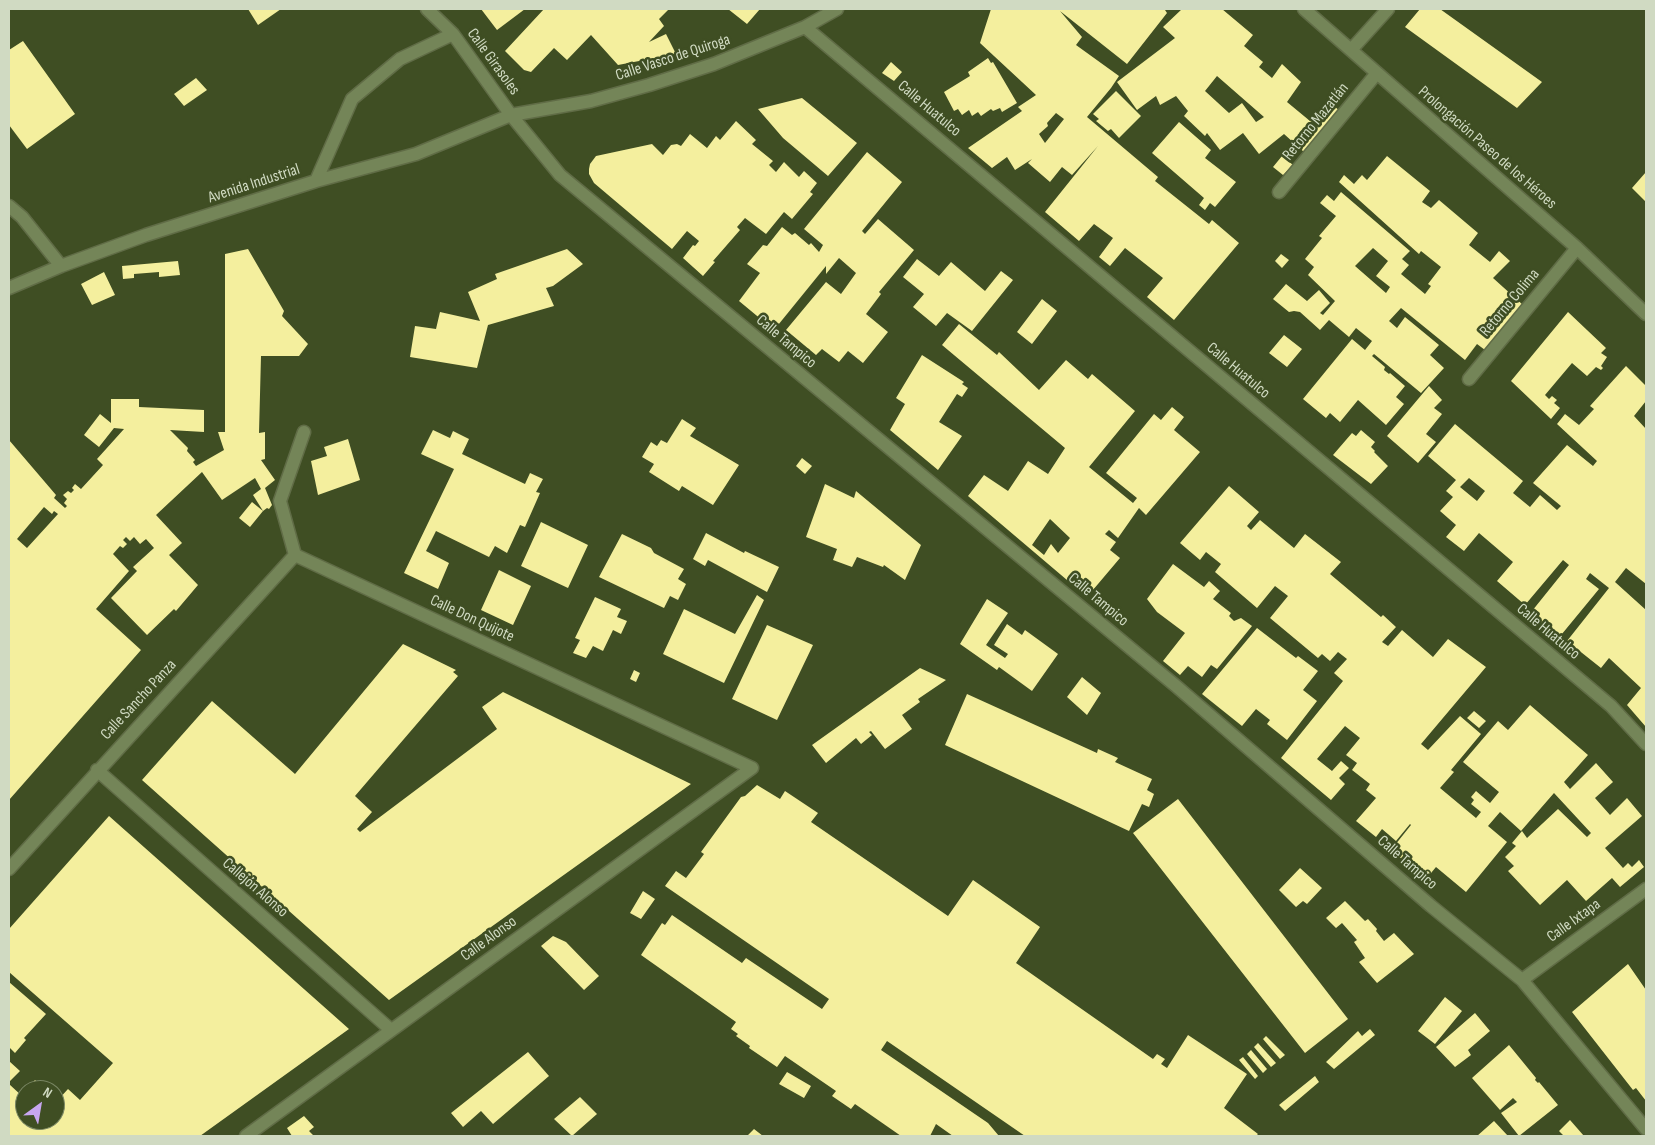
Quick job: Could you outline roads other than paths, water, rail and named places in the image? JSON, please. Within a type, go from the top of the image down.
[{"type":"street","name":"Calle Girasoles","points":[[427,9],[453,34],[511,115]]},
{"type":"street","name":"Prolongación Paseo de los Héroes","points":[[1304,9],[1577,248],[1646,314]]},
{"type":"street","points":[[1351,50],[1388,9]]},
{"type":"street","name":"Calle Vasco de Quiroga","points":[[511,115],[591,101],[714,64],[806,26],[833,10]]},
{"type":"street","name":"Calle Huatulco","points":[[806,26],[1611,706],[1646,744]]},
{"type":"street","points":[[316,181],[352,100],[400,59],[453,34]]},
{"type":"street","name":"Retorno Mazatlán","points":[[1279,192],[1377,73]]},
{"type":"street","name":"Avenida Industrial","points":[[9,288],[61,266],[146,235],[316,181],[416,154],[511,115]]},
{"type":"street","name":"Calle Tampico","points":[[511,115],[560,175],[1176,686],[1431,906],[1522,980],[1646,1130]]},
{"type":"street","points":[[9,206],[22,217],[61,266]]},
{"type":"street","name":"Retorno Colima","points":[[1469,379],[1577,248]]},
{"type":"street","points":[[295,554],[280,501],[304,432]]},
{"type":"street","name":"Calle Don Quijote","points":[[295,554],[752,768]]},
{"type":"street","name":"Calle Sancho Panza","points":[[9,869],[295,554]]},
{"type":"street","name":"Calle Alonso","points":[[246,1136],[752,768]]},
{"type":"street","name":"Callejón Alonso","points":[[97,770],[391,1030]]},
{"type":"street","name":"Calle Ixtapa","points":[[1522,980],[1646,889]]}]
